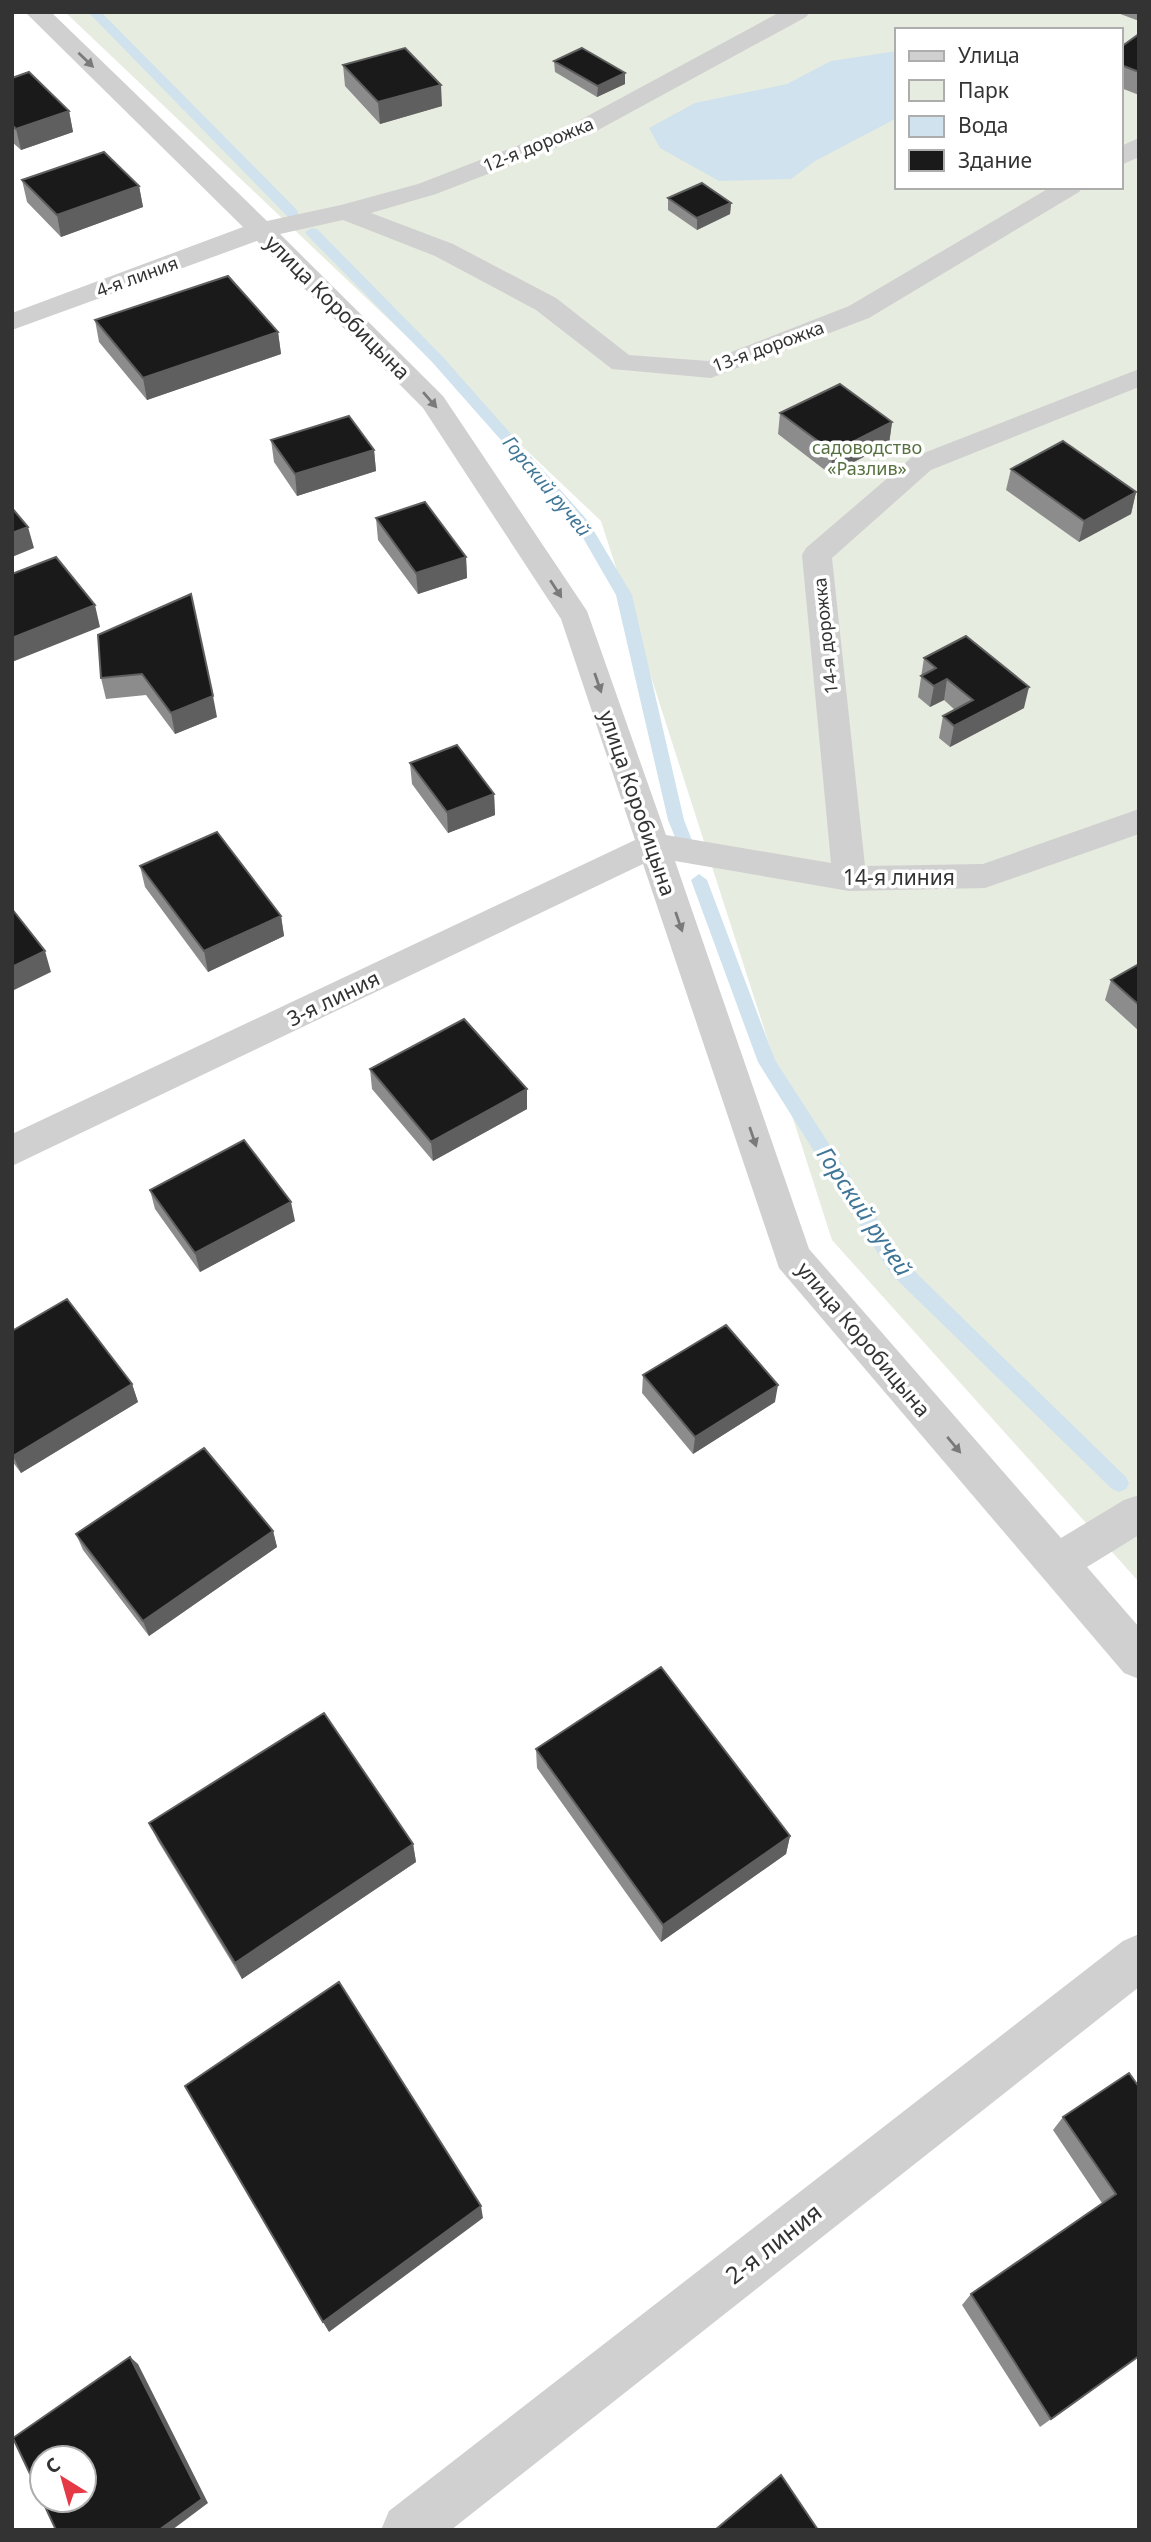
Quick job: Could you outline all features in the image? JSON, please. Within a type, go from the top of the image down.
[{"type":"street","name":"улица Коробицына","points":[[37,12],[433,402],[576,618],[793,1257],[1139,1659]]},
{"type":"street","name":"12-я дорожка","points":[[261,230],[345,212],[426,189],[580,130],[797,12]]},
{"type":"street","points":[[1123,156],[1139,146]]},
{"type":"street","name":"13-я дорожка","points":[[345,212],[444,250],[546,304],[622,363],[711,370],[859,312],[1067,189]]},
{"type":"street","name":"4-я линия","points":[[12,322],[261,230]]},
{"type":"street","name":"14-я дорожка","points":[[849,879],[817,555],[921,464],[1139,377]]},
{"type":"street","name":"14-я линия","points":[[653,845],[849,879],[985,876],[1139,821]]},
{"type":"street","name":"3-я линия","points":[[12,1151],[653,845]]},
{"type":"street","points":[[1055,1564],[1139,1513]]},
{"type":"street","name":"2-я линия","points":[[408,2530],[1139,1957]]},
{"type":"green space","name":"садоводство «Разлив»","points":[[65,12],[1139,12],[1139,1582],[832,1240],[601,521]]},
{"type":"water","points":[[895,51],[895,119],[815,161],[791,179],[719,181],[660,148],[649,128],[695,103],[787,84],[831,61]]},
{"type":"building","points":[[1139,34],[1139,72],[1123,66],[1123,46]]},
{"type":"building","points":[[405,48],[441,85],[378,102],[343,65]]},
{"type":"building","points":[[582,48],[625,73],[598,86],[554,61]]},
{"type":"building","points":[[29,72],[69,111],[16,129],[12,125],[12,78]]},
{"type":"building","points":[[104,152],[139,186],[57,215],[22,180]]},
{"type":"building","points":[[702,183],[731,203],[697,218],[668,198]]},
{"type":"building","points":[[228,276],[278,332],[143,378],[95,320]]},
{"type":"building","points":[[840,384],[892,422],[833,452],[780,413]]},
{"type":"building","points":[[349,416],[374,450],[295,474],[271,440]]},
{"type":"building","points":[[1063,441],[1136,492],[1084,521],[1011,469]]},
{"type":"building","points":[[425,502],[466,557],[416,573],[376,518]]},
{"type":"building","points":[[12,508],[28,527],[12,533]]},
{"type":"building","points":[[56,557],[95,605],[12,638],[12,574]]},
{"type":"building","points":[[191,594],[213,696],[171,713],[142,674],[101,678],[98,635]]},
{"type":"building","points":[[966,636],[1029,687],[954,726],[943,716],[973,700],[947,679],[934,686],[921,676],[936,668],[924,658]]},
{"type":"building","points":[[457,745],[494,794],[447,812],[410,763]]},
{"type":"building","points":[[217,832],[281,916],[204,951],[140,866]]},
{"type":"building","points":[[12,909],[45,951],[12,967]]},
{"type":"building","points":[[1139,964],[1139,1005],[1111,980]]},
{"type":"building","points":[[464,1019],[527,1089],[431,1142],[370,1069]]},
{"type":"building","points":[[244,1140],[291,1202],[195,1253],[150,1190]]},
{"type":"building","points":[[67,1299],[132,1384],[13,1456],[12,1331]]},
{"type":"building","points":[[726,1325],[778,1385],[695,1437],[643,1375]]},
{"type":"building","points":[[204,1448],[273,1531],[143,1621],[76,1534]]},
{"type":"building","points":[[661,1667],[790,1836],[663,1925],[536,1749]]},
{"type":"building","points":[[324,1713],[413,1844],[235,1963],[149,1823]]},
{"type":"building","points":[[339,1982],[481,2206],[323,2322],[185,2086]]},
{"type":"building","points":[[1129,2073],[1139,2087],[1139,2356],[1051,2419],[971,2294],[1116,2194],[1063,2117]]},
{"type":"building","points":[[130,2357],[202,2499],[159,2530],[56,2530],[49,2514],[98,2514],[98,2444],[28,2444],[28,2470],[13,2438]]},
{"type":"building","points":[[781,2475],[818,2530],[715,2530]]},
{"type":"waterway","name":"Горский ручей","points":[[94,12],[293,214]]},
{"type":"waterway","name":"Горский ручей","points":[[312,232],[437,359],[581,521],[624,595],[676,820],[685,843]]},
{"type":"waterway","name":"Горский ручей","points":[[699,880],[767,1062],[898,1268],[1119,1483]]}]
